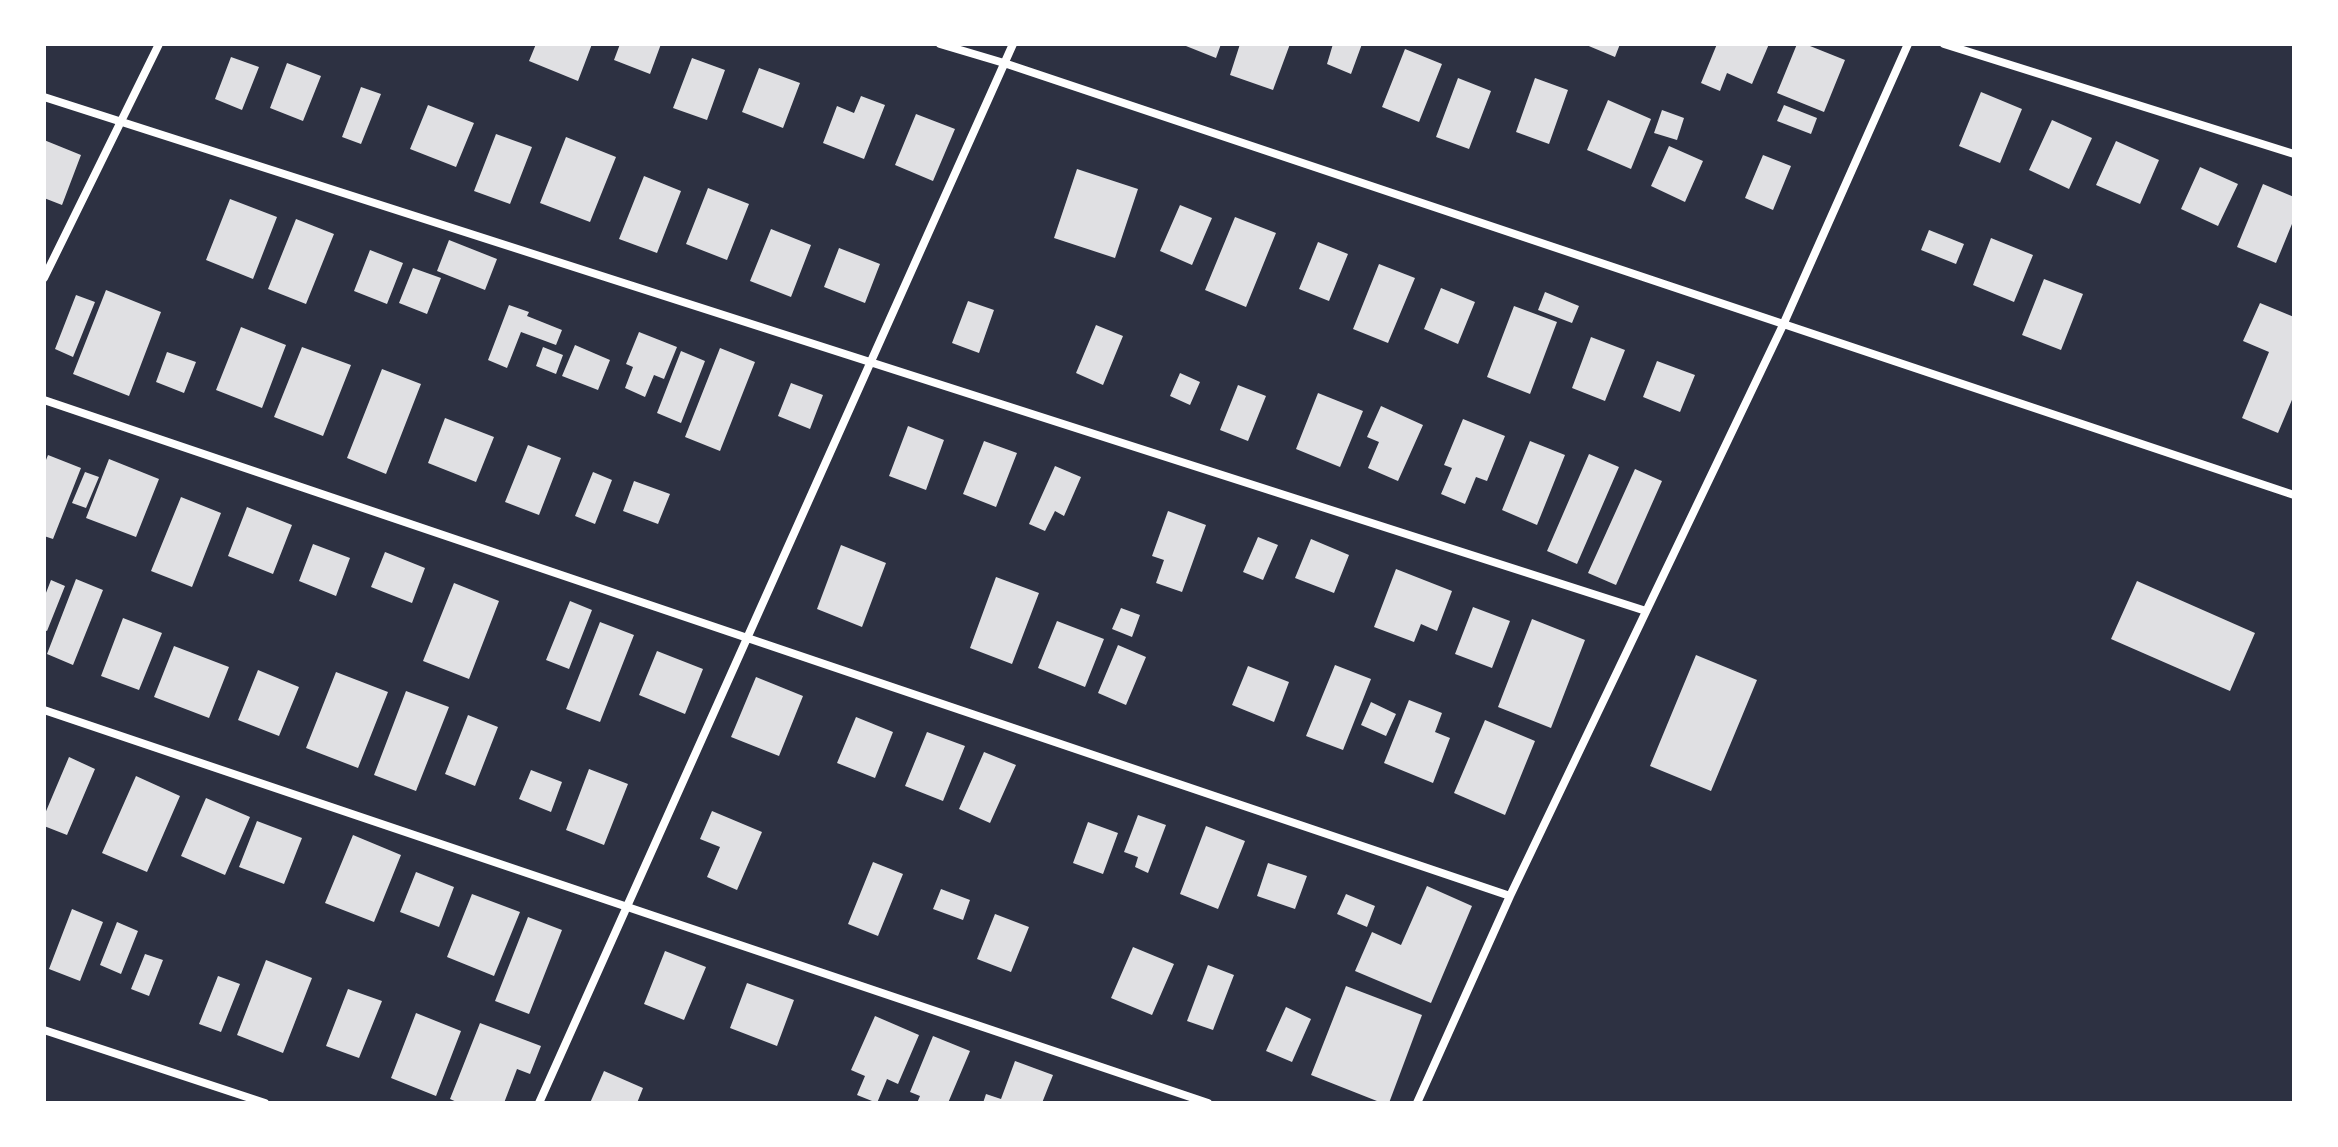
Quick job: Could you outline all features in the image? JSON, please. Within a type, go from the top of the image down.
[{"type":"street","points":[[44,278],[159,44]]},
{"type":"street","points":[[940,44],[2294,495]]},
{"type":"street","points":[[539,1103],[1013,44]]},
{"type":"street","points":[[1417,1103],[1510,896],[1783,325],[1908,44]]},
{"type":"street","points":[[1944,44],[2294,154]]},
{"type":"street","points":[[44,97],[1646,611]]},
{"type":"street","points":[[44,400],[1510,896]]},
{"type":"street","points":[[44,710],[1208,1103]]},
{"type":"street","points":[[44,1030],[265,1103]]},
{"type":"building","points":[[536,44],[592,44],[578,81],[529,61]]},
{"type":"building","points":[[620,44],[661,44],[650,74],[614,60]]},
{"type":"building","points":[[1181,44],[1221,44],[1216,58]]},
{"type":"building","points":[[1240,44],[1290,44],[1273,90],[1230,75]]},
{"type":"building","points":[[1333,44],[1362,44],[1351,74],[1327,64]]},
{"type":"building","points":[[1584,44],[1620,44],[1615,57]]},
{"type":"building","points":[[1717,44],[1769,44],[1752,84],[1727,73],[1720,91],[1701,83]]},
{"type":"building","points":[[1797,44],[1805,44],[1845,60],[1824,112],[1777,93]]},
{"type":"building","points":[[1405,49],[1442,64],[1419,122],[1382,107]]},
{"type":"building","points":[[231,57],[259,67],[242,110],[215,99]]},
{"type":"building","points":[[692,58],[725,70],[707,120],[673,108]]},
{"type":"building","points":[[287,63],[321,76],[303,121],[270,108]]},
{"type":"building","points":[[759,68],[800,83],[783,128],[742,112]]},
{"type":"building","points":[[1458,78],[1491,91],[1469,149],[1436,137]]},
{"type":"building","points":[[1535,78],[1568,90],[1549,144],[1516,132]]},
{"type":"building","points":[[361,87],[381,94],[361,144],[342,137]]},
{"type":"building","points":[[1981,92],[2022,109],[2000,163],[1959,146]]},
{"type":"building","points":[[861,96],[885,105],[864,159],[823,143],[837,106],[854,113]]},
{"type":"building","points":[[1608,100],[1651,119],[1631,169],[1587,150]]},
{"type":"building","points":[[428,105],[474,123],[456,167],[410,149]]},
{"type":"building","points":[[1784,105],[1817,118],[1811,134],[1777,121]]},
{"type":"building","points":[[1662,110],[1684,118],[1677,140],[1654,133]]},
{"type":"building","points":[[916,114],[955,129],[933,181],[895,165]]},
{"type":"building","points":[[2052,120],[2092,138],[2069,189],[2029,170]]},
{"type":"building","points":[[496,134],[532,147],[510,204],[474,191]]},
{"type":"building","points":[[566,137],[616,157],[590,222],[540,203]]},
{"type":"building","points":[[44,140],[81,155],[62,205],[44,198]]},
{"type":"building","points":[[2116,141],[2159,160],[2140,204],[2096,185]]},
{"type":"building","points":[[1669,146],[1703,161],[1685,202],[1651,186]]},
{"type":"building","points":[[1763,155],[1791,166],[1773,210],[1745,198]]},
{"type":"building","points":[[2200,167],[2238,184],[2218,226],[2181,209]]},
{"type":"building","points":[[1077,169],[1138,189],[1115,258],[1054,238]]},
{"type":"building","points":[[644,176],[681,191],[657,253],[619,239]]},
{"type":"building","points":[[2263,184],[2294,197],[2294,219],[2276,263],[2237,247]]},
{"type":"building","points":[[708,188],[749,204],[727,260],[686,244]]},
{"type":"building","points":[[230,199],[277,217],[253,279],[206,260]]},
{"type":"building","points":[[1180,205],[1212,218],[1192,265],[1160,251]]},
{"type":"building","points":[[1235,217],[1276,233],[1246,307],[1205,290]]},
{"type":"building","points":[[296,219],[334,234],[306,304],[268,289]]},
{"type":"building","points":[[771,229],[811,245],[791,297],[750,281]]},
{"type":"building","points":[[1929,230],[1964,244],[1956,264],[1921,250]]},
{"type":"building","points":[[1991,238],[2033,255],[2014,302],[1973,285]]},
{"type":"building","points":[[449,240],[497,259],[485,290],[437,271]]},
{"type":"building","points":[[1318,242],[1348,254],[1329,301],[1299,289]]},
{"type":"building","points":[[839,248],[880,264],[865,303],[824,287]]},
{"type":"building","points":[[370,250],[403,263],[387,304],[354,291]]},
{"type":"building","points":[[1379,264],[1415,278],[1388,343],[1353,329]]},
{"type":"building","points":[[413,268],[441,278],[427,314],[399,303]]},
{"type":"building","points":[[2044,279],[2083,294],[2061,350],[2022,335]]},
{"type":"building","points":[[1441,288],[1475,302],[1458,344],[1424,329]]},
{"type":"building","points":[[106,290],[161,312],[129,396],[73,374]]},
{"type":"building","points":[[1545,292],[1579,306],[1572,323],[1538,310]]},
{"type":"building","points":[[76,295],[95,302],[73,357],[55,349]]},
{"type":"building","points":[[968,301],[994,310],[979,353],[952,343]]},
{"type":"building","points":[[2260,303],[2294,317],[2294,395],[2278,433],[2242,418],[2269,352],[2243,341]]},
{"type":"building","points":[[509,305],[562,330],[556,345],[521,332],[507,368],[488,360]]},
{"type":"building","points":[[1514,306],[1557,322],[1530,394],[1487,377]]},
{"type":"building","points":[[1096,325],[1123,336],[1103,385],[1076,373]]},
{"type":"building","points":[[241,327],[286,345],[262,408],[216,390]]},
{"type":"building","points":[[639,332],[677,347],[664,379],[654,375],[645,397],[625,388],[633,367],[626,364]]},
{"type":"building","points":[[1591,337],[1625,350],[1605,401],[1572,388]]},
{"type":"building","points":[[575,345],[610,360],[598,390],[562,376]]},
{"type":"building","points":[[302,347],[351,365],[323,436],[274,417]]},
{"type":"building","points":[[543,347],[563,355],[556,374],[536,366]]},
{"type":"building","points":[[720,348],[755,362],[720,451],[685,437]]},
{"type":"building","points":[[681,351],[705,361],[681,423],[657,413]]},
{"type":"building","points":[[167,352],[196,362],[184,393],[156,382]]},
{"type":"building","points":[[1657,361],[1695,375],[1680,412],[1643,397]]},
{"type":"building","points":[[382,369],[421,384],[386,474],[347,458]]},
{"type":"building","points":[[1180,373],[1200,382],[1190,405],[1170,396]]},
{"type":"building","points":[[791,383],[823,395],[810,429],[778,416]]},
{"type":"building","points":[[1238,385],[1266,396],[1248,441],[1220,430]]},
{"type":"building","points":[[1318,393],[1363,411],[1340,467],[1296,449]]},
{"type":"building","points":[[1381,406],[1423,425],[1398,481],[1368,468],[1379,442],[1367,437]]},
{"type":"building","points":[[445,418],[494,437],[476,482],[428,463]]},
{"type":"building","points":[[1463,419],[1505,436],[1487,481],[1476,477],[1465,504],[1441,494],[1452,468],[1444,465]]},
{"type":"building","points":[[908,426],[944,440],[926,490],[889,476]]},
{"type":"building","points":[[984,441],[1017,453],[996,507],[963,494]]},
{"type":"building","points":[[1530,441],[1565,455],[1537,525],[1502,510]]},
{"type":"building","points":[[528,445],[561,458],[539,515],[505,502]]},
{"type":"building","points":[[1589,454],[1619,467],[1577,564],[1547,551]]},
{"type":"building","points":[[48,455],[81,468],[53,539],[44,536],[44,465]]},
{"type":"building","points":[[109,459],[159,479],[136,537],[86,518]]},
{"type":"building","points":[[1055,466],[1081,477],[1064,516],[1055,511],[1045,531],[1029,524]]},
{"type":"building","points":[[1635,469],[1662,481],[1616,585],[1588,573]]},
{"type":"building","points":[[85,472],[99,477],[86,508],[72,503]]},
{"type":"building","points":[[593,472],[612,480],[595,524],[575,516]]},
{"type":"building","points":[[634,481],[670,494],[658,524],[623,511]]},
{"type":"building","points":[[181,497],[221,513],[192,587],[151,571]]},
{"type":"building","points":[[247,507],[292,525],[273,574],[228,556]]},
{"type":"building","points":[[1168,511],[1206,525],[1182,592],[1156,583],[1164,560],[1152,556]]},
{"type":"building","points":[[1258,537],[1278,545],[1263,580],[1243,572]]},
{"type":"building","points":[[1311,539],[1349,555],[1334,593],[1295,578]]},
{"type":"building","points":[[313,544],[350,558],[336,596],[299,581]]},
{"type":"building","points":[[841,545],[886,563],[862,627],[817,609]]},
{"type":"building","points":[[385,552],[425,568],[412,603],[371,587]]},
{"type":"building","points":[[1396,569],[1452,591],[1437,631],[1421,624],[1414,642],[1374,627]]},
{"type":"building","points":[[996,577],[1039,593],[1012,664],[970,648]]},
{"type":"building","points":[[76,579],[103,590],[73,665],[47,654]]},
{"type":"building","points":[[51,580],[65,586],[47,631],[44,630],[44,598]]},
{"type":"building","points":[[2137,581],[2255,633],[2230,691],[2111,639]]},
{"type":"building","points":[[454,583],[499,601],[469,679],[423,661]]},
{"type":"building","points":[[570,601],[592,610],[569,669],[546,660]]},
{"type":"building","points":[[1473,607],[1510,621],[1492,668],[1455,654]]},
{"type":"building","points":[[1121,608],[1140,615],[1132,637],[1112,629]]},
{"type":"building","points":[[123,618],[162,633],[139,690],[101,676]]},
{"type":"building","points":[[1532,619],[1585,640],[1551,728],[1498,707]]},
{"type":"building","points":[[1057,621],[1104,639],[1085,687],[1038,668]]},
{"type":"building","points":[[600,622],[634,635],[600,722],[566,709]]},
{"type":"building","points":[[1118,645],[1146,657],[1126,705],[1098,693]]},
{"type":"building","points":[[174,646],[229,667],[209,718],[154,697]]},
{"type":"building","points":[[657,651],[703,669],[685,714],[639,695]]},
{"type":"building","points":[[1696,655],[1757,680],[1711,791],[1650,766]]},
{"type":"building","points":[[1335,665],[1371,679],[1343,750],[1306,736]]},
{"type":"building","points":[[1248,666],[1289,682],[1274,722],[1232,705]]},
{"type":"building","points":[[258,670],[299,687],[279,736],[238,720]]},
{"type":"building","points":[[336,672],[388,692],[358,768],[306,748]]},
{"type":"building","points":[[756,677],[803,696],[779,756],[731,737]]},
{"type":"building","points":[[406,691],[449,707],[416,791],[374,775]]},
{"type":"building","points":[[1409,700],[1442,713],[1435,732],[1450,738],[1433,783],[1384,763]]},
{"type":"building","points":[[1371,702],[1396,714],[1386,736],[1361,725]]},
{"type":"building","points":[[468,715],[498,727],[475,786],[445,774]]},
{"type":"building","points":[[856,717],[893,732],[875,778],[837,763]]},
{"type":"building","points":[[1485,720],[1535,741],[1505,815],[1454,793]]},
{"type":"building","points":[[927,732],[965,746],[943,801],[905,786]]},
{"type":"building","points":[[984,752],[1016,765],[990,823],[959,809]]},
{"type":"building","points":[[69,757],[95,769],[67,835],[44,826],[44,816]]},
{"type":"building","points":[[589,769],[628,784],[604,845],[566,830]]},
{"type":"building","points":[[531,770],[562,782],[551,812],[519,799]]},
{"type":"building","points":[[136,776],[180,796],[147,872],[102,853]]},
{"type":"building","points":[[206,798],[250,817],[225,875],[181,856]]},
{"type":"building","points":[[712,811],[762,832],[737,890],[707,877],[720,847],[700,839]]},
{"type":"building","points":[[1138,815],[1166,825],[1148,873],[1135,867],[1138,857],[1124,852]]},
{"type":"building","points":[[257,821],[302,838],[284,884],[239,867]]},
{"type":"building","points":[[1088,822],[1118,833],[1103,874],[1073,863]]},
{"type":"building","points":[[1206,826],[1245,841],[1218,909],[1180,894]]},
{"type":"building","points":[[353,835],[401,855],[374,922],[325,903]]},
{"type":"building","points":[[873,862],[903,874],[878,936],[848,924]]},
{"type":"building","points":[[1268,863],[1307,876],[1295,909],[1257,896]]},
{"type":"building","points":[[416,872],[454,887],[439,927],[400,912]]},
{"type":"building","points":[[1427,886],[1472,906],[1431,1003],[1355,971],[1372,932],[1401,945]]},
{"type":"building","points":[[941,889],[970,900],[963,920],[933,909]]},
{"type":"building","points":[[472,894],[520,912],[494,976],[447,957]]},
{"type":"building","points":[[1346,894],[1375,906],[1367,927],[1337,914]]},
{"type":"building","points":[[72,909],[103,922],[80,981],[49,969]]},
{"type":"building","points":[[995,914],[1029,927],[1011,972],[977,959]]},
{"type":"building","points":[[528,917],[562,930],[529,1014],[495,1001]]},
{"type":"building","points":[[117,922],[138,931],[121,974],[100,965]]},
{"type":"building","points":[[1133,947],[1174,964],[1152,1015],[1111,998]]},
{"type":"building","points":[[665,951],[706,967],[684,1020],[644,1004]]},
{"type":"building","points":[[145,954],[163,960],[149,996],[131,989]]},
{"type":"building","points":[[266,960],[312,978],[283,1053],[237,1035]]},
{"type":"building","points":[[1208,965],[1234,975],[1213,1030],[1187,1021]]},
{"type":"building","points":[[218,976],[240,984],[221,1032],[199,1024]]},
{"type":"building","points":[[747,983],[794,1000],[777,1046],[730,1028]]},
{"type":"building","points":[[1346,986],[1422,1015],[1389,1103],[1311,1075]]},
{"type":"building","points":[[348,989],[382,1001],[359,1058],[326,1046]]},
{"type":"building","points":[[1286,1007],[1311,1019],[1292,1062],[1266,1051]]},
{"type":"building","points":[[416,1013],[461,1031],[436,1096],[391,1078]]},
{"type":"building","points":[[875,1016],[919,1035],[898,1084],[887,1079],[877,1103],[857,1095],[865,1076],[851,1070]]},
{"type":"building","points":[[480,1023],[541,1046],[530,1074],[517,1069],[504,1103],[459,1103],[450,1099]]},
{"type":"building","points":[[933,1036],[970,1051],[948,1103],[917,1103],[920,1096],[910,1092]]},
{"type":"building","points":[[1015,1061],[1053,1075],[1042,1103],[983,1103],[986,1094],[1001,1099]]},
{"type":"building","points":[[604,1071],[643,1088],[637,1103],[590,1103]]}]
